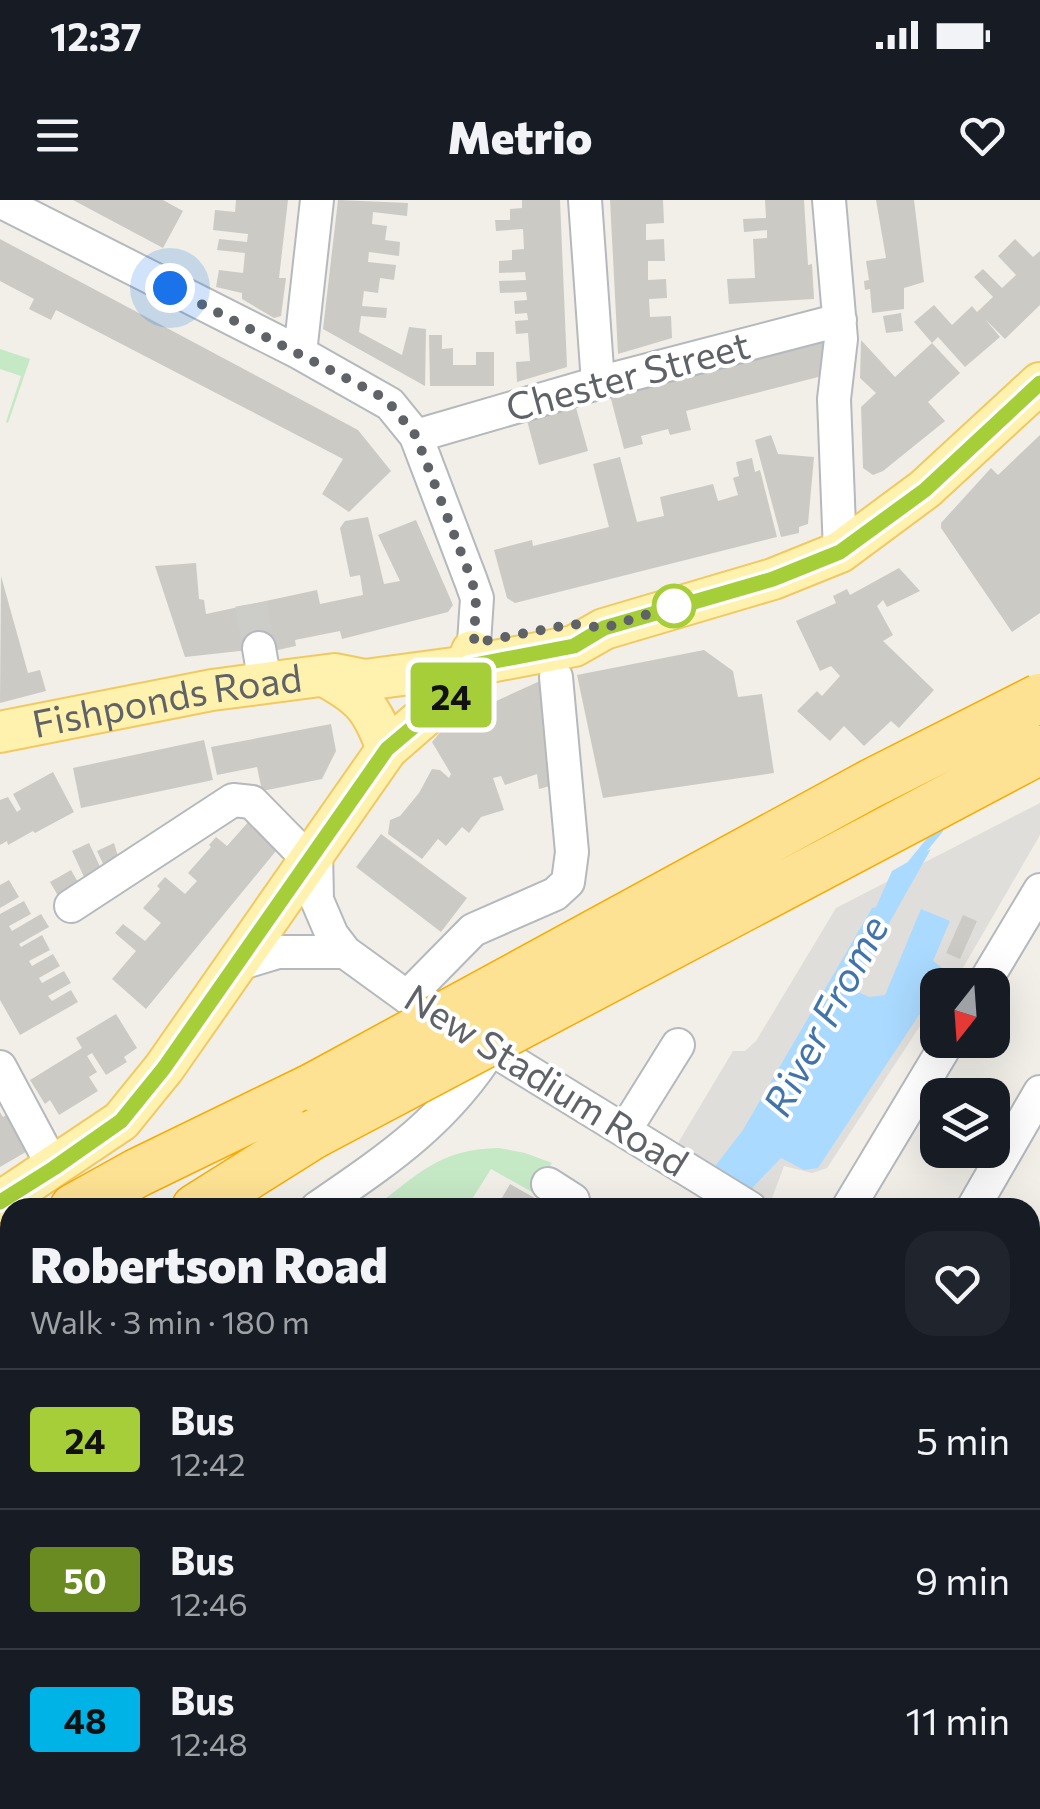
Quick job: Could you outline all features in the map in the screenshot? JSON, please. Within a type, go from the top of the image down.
[{"type":"highway","points":[[64,1188],[136,1173],[314,1088],[872,783],[1040,698]]},
{"type":"highway","points":[[212,1198],[314,1134],[1040,750]]},
{"type":"highway","points":[[139,1198],[314,1088]]},
{"type":"highway","points":[[236,1198],[314,1134]]},
{"type":"main road","name":"Fishponds Road","points":[[0,732],[262,665],[328,674],[363,662],[460,653],[573,624],[604,628],[773,579],[840,552],[925,490],[1040,384]]},
{"type":"main road","points":[[18,1198],[64,1188],[164,1068],[387,749],[450,696],[460,653]]},
{"type":"main road","points":[[328,674],[354,692],[375,715],[387,749]]},
{"type":"street","points":[[300,353],[317,200]]},
{"type":"street","points":[[585,200],[598,384]]},
{"type":"street","points":[[829,200],[840,320],[834,399],[840,552]]},
{"type":"street","points":[[0,201],[40,212],[390,404],[416,436],[476,598],[460,653]]},
{"type":"street","name":"Chester Street","points":[[416,436],[840,320]]},
{"type":"street","points":[[407,997],[474,930],[555,894],[568,882],[572,852],[556,677]]},
{"type":"street","points":[[70,906],[233,800],[252,802],[316,850]]},
{"type":"street","name":"New Stadium Road","points":[[316,850],[317,900],[332,935],[345,952],[407,997],[734,1198]]},
{"type":"street","points":[[993,968],[1040,890]]},
{"type":"street","points":[[235,965],[278,952],[345,952]]},
{"type":"street","points":[[625,1130],[678,1045]]},
{"type":"street","points":[[331,1198],[394,1155],[439,1116],[469,1084],[492,1047]]},
{"type":"street","points":[[854,1198],[939,1058]]},
{"type":"street","points":[[0,1067],[64,1188]]},
{"type":"street","points":[[980,1198],[1040,1092]]},
{"type":"shaded area","points":[[1040,803],[1040,835],[963,968],[920,968],[920,1026],[827,1168],[812,1173],[784,1166],[772,1198],[766,1198],[678,1143],[733,1051],[745,1051],[756,1041],[836,908]]},
{"type":"green space","points":[[0,349],[30,359],[8,423],[21,376],[0,369]]},
{"type":"green space","points":[[499,1148],[552,1163],[532,1192],[491,1169],[473,1198],[386,1198],[445,1158]]},
{"type":"water","points":[[931,849],[852,989],[869,997],[885,995],[921,909],[950,921],[933,961],[942,968],[920,968],[920,1015],[818,1168],[804,1170],[781,1158],[747,1198],[698,1198],[716,1165],[743,1130],[872,908],[876,907],[892,871]]},
{"type":"building","points":[[73,200],[163,200],[183,211],[163,248]]},
{"type":"building","points":[[236,200],[288,200],[279,278],[286,278],[281,316],[274,318],[242,299],[242,293],[216,287],[219,270],[243,273],[245,253],[217,250],[219,239],[247,242],[248,234],[213,230],[215,210],[235,212]]},
{"type":"building","points":[[338,200],[408,203],[407,216],[373,212],[372,224],[387,226],[385,240],[400,242],[399,256],[369,252],[368,262],[396,265],[394,280],[380,278],[378,293],[364,291],[362,306],[387,308],[386,318],[361,316],[359,332],[402,355],[409,327],[426,329],[425,386],[323,329]]},
{"type":"building","points":[[522,200],[560,200],[567,367],[517,382],[516,362],[530,361],[528,333],[516,334],[515,321],[528,320],[527,313],[515,314],[514,301],[527,300],[526,292],[500,293],[499,281],[526,280],[525,272],[499,273],[499,261],[512,260],[512,250],[524,249],[523,229],[496,231],[495,220],[510,220],[510,209],[522,208]]},
{"type":"building","points":[[610,200],[663,200],[664,223],[646,224],[646,240],[664,239],[665,261],[648,261],[648,280],[666,279],[667,298],[649,299],[650,317],[671,316],[672,338],[618,354]]},
{"type":"building","points":[[765,200],[804,200],[814,299],[729,304],[727,279],[755,278],[753,239],[767,238],[767,230],[744,232],[743,219],[766,218]]},
{"type":"building","points":[[876,200],[914,200],[924,282],[904,288],[904,309],[872,313],[870,289],[865,290],[864,281],[869,280],[866,261],[886,258]]},
{"type":"building","points":[[0,239],[358,430],[391,471],[349,512],[322,494],[343,459],[56,310],[51,320],[29,309],[34,299],[0,281]]},
{"type":"building","points":[[1015,239],[1033,257],[1040,251],[1040,305],[1005,339],[985,319],[1000,337],[965,367],[938,337],[932,343],[914,322],[934,305],[952,325],[972,306],[977,312],[993,297],[974,277],[983,269],[1002,288],[1016,275],[998,256]]},
{"type":"building","points":[[901,313],[903,331],[886,333],[883,316]]},
{"type":"building","points":[[429,335],[442,335],[442,349],[453,348],[453,365],[476,365],[476,352],[494,352],[494,386],[430,386]]},
{"type":"building","points":[[818,340],[824,343],[822,376],[686,411],[691,430],[670,435],[668,429],[641,436],[643,444],[624,449],[610,395]]},
{"type":"building","points":[[861,340],[895,377],[932,343],[960,373],[928,402],[945,421],[873,475],[863,468],[861,407],[876,393],[860,378]]},
{"type":"building","points":[[575,404],[588,451],[539,465],[526,417]]},
{"type":"building","points":[[771,435],[778,454],[814,457],[808,524],[799,527],[799,533],[781,537],[755,440]]},
{"type":"building","points":[[1040,435],[1040,613],[1012,632],[941,523],[991,468],[998,475]]},
{"type":"building","points":[[620,457],[637,522],[664,516],[660,497],[713,484],[718,501],[738,495],[733,478],[739,476],[736,462],[752,458],[755,472],[760,470],[777,537],[515,603],[507,598],[494,550],[532,540],[533,546],[609,527],[593,464]]},
{"type":"building","points":[[368,517],[384,584],[400,581],[378,535],[416,520],[453,605],[448,612],[342,639],[340,631],[295,640],[296,646],[273,651],[185,657],[155,566],[196,563],[199,599],[204,600],[206,614],[317,590],[320,604],[363,595],[360,575],[350,577],[340,528],[345,521]]},
{"type":"building","points":[[899,568],[920,591],[887,607],[883,600],[877,606],[893,635],[883,641],[934,690],[899,728],[891,721],[864,746],[844,726],[830,741],[797,711],[817,691],[822,696],[840,676],[831,666],[820,671],[796,621],[836,603],[833,596],[847,589],[850,595]]},
{"type":"building","points":[[1,576],[28,673],[40,670],[46,691],[0,703]]},
{"type":"building","points":[[704,650],[733,671],[738,697],[762,694],[774,773],[603,798],[577,675]]},
{"type":"building","points":[[540,681],[547,721],[550,786],[539,789],[537,774],[505,785],[501,776],[493,778],[504,810],[481,817],[469,833],[462,827],[446,846],[438,839],[422,859],[388,834],[390,820],[400,816],[419,793],[432,769],[449,778],[451,774],[432,742],[448,723]]},
{"type":"building","points":[[331,724],[336,751],[322,779],[262,791],[257,767],[217,775],[211,747]]},
{"type":"building","points":[[204,740],[213,780],[81,808],[73,768]]},
{"type":"building","points":[[53,772],[74,812],[35,833],[0,845],[0,800],[8,797],[17,812],[21,809],[13,794]]},
{"type":"building","points":[[250,820],[280,846],[146,1009],[112,979],[136,951],[115,933],[123,924],[145,941],[161,923],[143,908],[160,889],[157,886],[165,877],[185,894],[197,881],[188,873],[216,837],[227,846]]},
{"type":"building","points":[[381,834],[467,898],[441,932],[356,867]]},
{"type":"building","points":[[89,843],[102,871],[85,879],[72,851]]},
{"type":"building","points":[[114,843],[120,863],[106,870],[97,851]]},
{"type":"building","points":[[71,870],[82,889],[61,901],[50,882]]},
{"type":"building","points":[[9,880],[19,897],[0,908],[0,885]]},
{"type":"building","points":[[24,901],[31,914],[9,926],[12,931],[41,914],[49,927],[19,944],[21,947],[42,935],[50,950],[29,961],[32,966],[53,954],[60,966],[39,978],[42,983],[64,971],[71,983],[48,996],[52,1001],[71,990],[78,1002],[20,1035],[0,1000],[0,914]]},
{"type":"building","points":[[963,915],[977,921],[960,959],[946,953]]},
{"type":"building","points":[[116,1014],[137,1048],[124,1057],[127,1062],[106,1075],[92,1053],[87,1056],[97,1072],[89,1077],[98,1091],[59,1115],[50,1100],[45,1104],[30,1080],[82,1048],[76,1038]]},
{"type":"building","points":[[0,1112],[3,1117],[9,1113],[31,1149],[0,1167]]},
{"type":"building","points":[[510,1184],[535,1198],[502,1198]]},
{"type":"waterway","name":"River Frome","points":[[912,863],[939,830]]},
{"type":"tunnel","points":[[251,604],[259,648]]},
{"type":"bus line","name":"24","points":[[6,1198],[121,1121],[164,1068],[387,749],[458,688],[469,666],[574,646],[604,628],[773,579],[840,552],[925,490],[1040,383]]},
{"type":"route","points":[[170,288],[377,394],[405,420],[416,436],[472,581],[476,598],[474,643],[573,624],[604,628],[674,606]]}]
